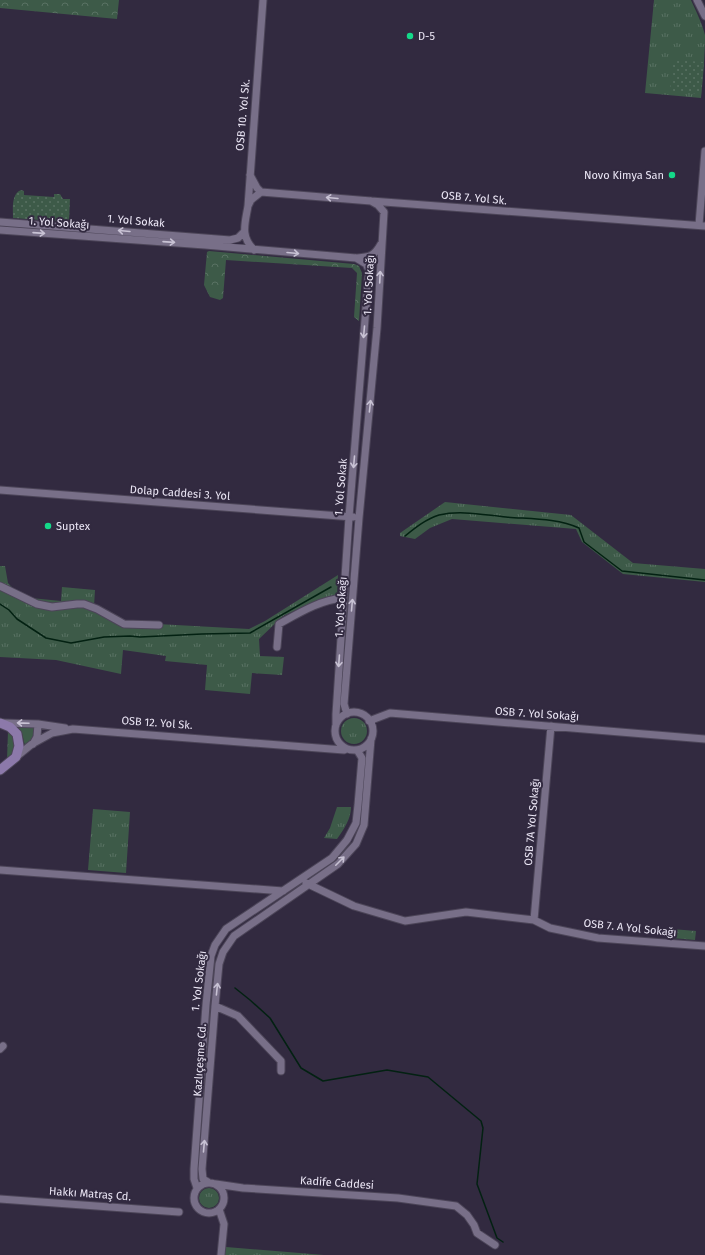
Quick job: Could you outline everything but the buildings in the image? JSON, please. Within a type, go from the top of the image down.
[{"type":"main road","points":[[0,723],[10,727],[17,734],[19,746],[16,757]]},
{"type":"main road","name":"OSB 12. Yol Sk.","points":[[0,770],[16,757]]},
{"type":"street","name":"OSB 10. Yol Sk.","points":[[244,232],[248,206],[264,0]]},
{"type":"street","points":[[696,0],[705,16]]},
{"type":"street","points":[[702,226],[705,151]]},
{"type":"street","points":[[248,206],[251,200],[261,192],[253,183],[250,174]]},
{"type":"street","name":"OSB 7. Yol Sk.","points":[[261,192],[702,226]]},
{"type":"street","points":[[371,201],[378,205],[384,212]]},
{"type":"street","points":[[382,244],[384,212],[395,202]]},
{"type":"street","name":"1. Yol Sokak","points":[[0,222],[205,241],[230,240],[238,238],[244,232]]},
{"type":"street","name":"1. Yol Sokağı","points":[[0,230],[205,241],[254,250],[356,258],[370,256],[377,251],[382,244]]},
{"type":"street","points":[[244,232],[247,241],[254,250]]},
{"type":"street","name":"1. Yol Sokağı","points":[[347,714],[344,704],[359,518],[378,328],[382,244]]},
{"type":"street","name":"1. Yol Sokak","points":[[336,725],[343,598],[369,270],[366,264],[356,258]]},
{"type":"street","name":"Dolap Caddesi 3. Yol","points":[[0,490],[359,518]]},
{"type":"street","points":[[0,586],[37,604],[52,607],[84,604],[97,609],[124,624],[159,625]]},
{"type":"street","points":[[277,647],[279,624],[310,607],[343,598]]},
{"type":"street","points":[[309,885],[338,864],[356,844],[364,825],[371,739],[373,733],[372,727],[365,716],[359,713],[353,712],[347,714],[338,720],[335,730],[337,740],[346,749],[357,750],[363,748],[371,739]]},
{"type":"street","name":"OSB 7. Yol Sokağı","points":[[369,721],[390,713],[705,739]]},
{"type":"street","points":[[0,723],[38,724],[73,729]]},
{"type":"street","points":[[32,744],[37,737],[38,724]]},
{"type":"street","name":"OSB 7A Yol Sokağı","points":[[534,920],[551,726]]},
{"type":"street","name":"OSB 12. Yol Sk.","points":[[16,757],[32,744],[57,731],[73,729],[346,749]]},
{"type":"street","points":[[323,748],[337,740]]},
{"type":"street","name":"1. Yol Sokağı","points":[[197,1188],[194,1179],[194,1169],[206,1005],[211,956],[214,946],[226,929],[332,858],[348,840],[356,823],[361,774],[362,758],[357,750]]},
{"type":"street","points":[[0,870],[283,891],[292,896]]},
{"type":"street","name":"OSB 7. A Yol Sokağı","points":[[301,880],[354,906],[405,921],[466,912],[534,920],[550,928],[598,938],[705,946]]},
{"type":"street","name":"Kazlıçeşme Cd.","points":[[208,1182],[203,1179],[202,1170],[219,964],[223,952],[234,936],[309,885]]},
{"type":"street","points":[[215,1006],[238,1016],[282,1061],[281,1071]]},
{"type":"street","points":[[208,1182],[216,1184],[220,1187],[224,1196],[222,1205],[219,1209],[210,1213],[200,1210],[194,1202],[197,1188],[208,1182]]},
{"type":"street","name":"Kadife Caddesi","points":[[216,1184],[243,1188],[398,1198],[456,1206],[467,1215],[474,1225],[477,1233],[495,1245]]},
{"type":"street","name":"Hakkı Matraş Cd.","points":[[0,1199],[179,1212]]},
{"type":"street","points":[[219,1209],[224,1224],[221,1255]]},
{"type":"green space","points":[[0,0],[119,0],[117,19],[0,8]]},
{"type":"green space","points":[[654,0],[691,0],[705,35],[701,98],[645,93]]},
{"type":"green space","points":[[673,60],[704,62],[701,94],[670,91]]},
{"type":"green space","points":[[21,190],[24,191],[24,195],[54,197],[54,194],[60,194],[63,199],[70,199],[69,222],[13,218],[14,198]]},
{"type":"green space","points":[[207,252],[354,264],[359,266],[362,273],[359,321],[354,317],[357,273],[352,268],[226,260],[223,298],[220,300],[210,297],[204,285]]},
{"type":"green space","points":[[445,502],[571,515],[633,563],[705,569],[705,582],[623,574],[582,542],[576,529],[452,519],[430,528],[415,539],[400,536],[400,533]]},
{"type":"green space","points":[[0,566],[5,566],[8,583],[21,597],[61,601],[62,587],[95,590],[94,606],[121,622],[249,629],[265,621],[338,575],[337,596],[309,604],[283,616],[259,639],[260,656],[284,657],[282,675],[252,673],[250,694],[205,690],[207,665],[165,661],[166,656],[123,650],[121,674],[56,660],[0,657]]},
{"type":"green space","points":[[354,718],[363,722],[367,731],[363,740],[354,744],[345,740],[341,731],[345,722]]},
{"type":"green space","points":[[15,725],[36,727],[37,731],[29,743],[25,746],[22,733]]},
{"type":"green space","points":[[8,731],[16,739],[14,753],[7,760]]},
{"type":"green space","points":[[337,807],[351,807],[345,828],[337,839],[324,838],[330,828]]},
{"type":"green space","points":[[93,809],[130,812],[126,873],[88,870]]},
{"type":"green space","points":[[672,929],[696,931],[695,940],[672,938]]},
{"type":"green space","points":[[209,1188],[216,1191],[219,1198],[216,1205],[209,1208],[202,1205],[199,1198],[202,1191]]},
{"type":"green space","points":[[226,1247],[324,1255],[225,1255]]},
{"type":"waterway","points":[[405,536],[430,519],[439,515],[456,513],[472,513],[562,522],[579,528],[584,542],[622,571],[705,580]]},
{"type":"waterway","points":[[0,604],[9,610],[17,619],[46,638],[71,643],[104,637],[250,633],[331,587]]},
{"type":"waterway","points":[[235,988],[270,1018],[301,1068],[323,1081],[387,1070],[428,1077],[481,1121],[483,1128],[477,1184],[497,1238],[503,1242]]},
{"type":"place","name":"D-5","points":[[410,36]]},
{"type":"place","name":"Novo Kimya San","points":[[672,175]]},
{"type":"place","name":"Suptex","points":[[48,526]]}]
